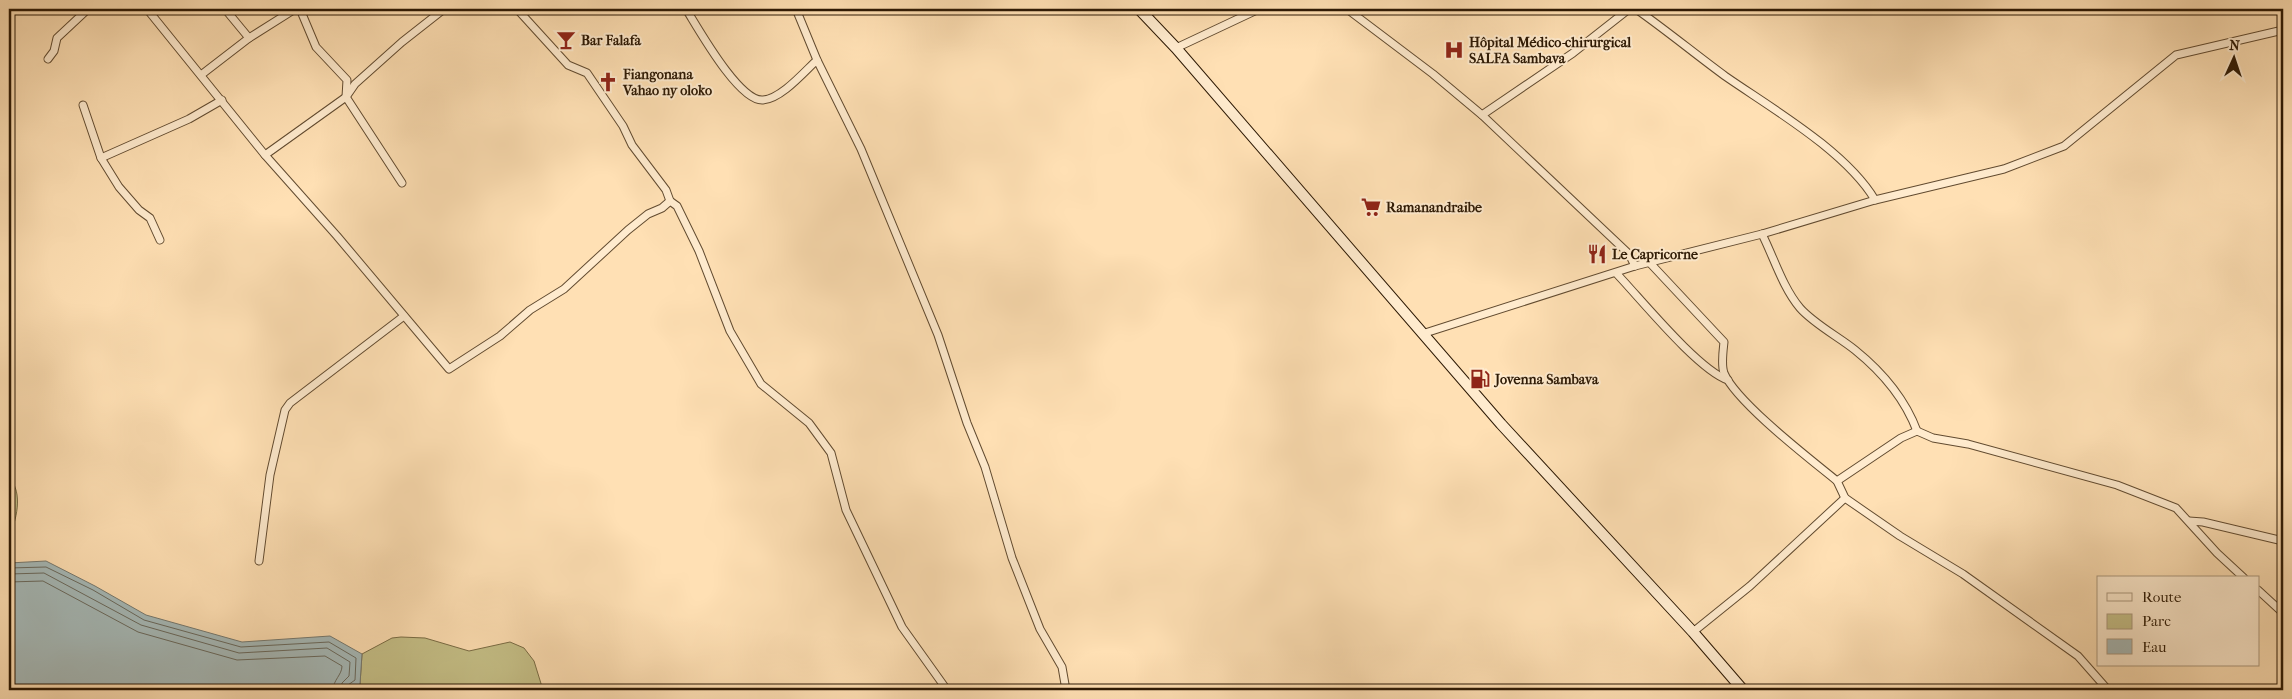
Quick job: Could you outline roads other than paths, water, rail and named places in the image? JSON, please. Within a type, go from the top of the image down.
[{"type":"main road","points":[[1140,9],[1176,48],[1422,334],[1584,516],[1693,632],[1743,690]]},
{"type":"street","points":[[48,59],[54,51],[57,38],[88,9]]},
{"type":"street","points":[[147,9],[265,155],[337,236],[449,369],[500,336],[530,310],[564,289],[628,230],[648,214],[662,208],[670,201]]},
{"type":"street","points":[[225,9],[249,38]]},
{"type":"street","points":[[201,75],[249,38],[296,9]]},
{"type":"street","points":[[300,9],[316,47],[347,80],[346,97],[402,183]]},
{"type":"street","points":[[265,155],[346,97],[355,84],[402,42],[444,9]]},
{"type":"street","points":[[517,9],[568,65],[587,73],[623,126],[632,145],[666,190],[670,201],[676,206],[699,251],[730,331],[761,384],[809,424],[831,453],[846,510],[902,627],[947,690]]},
{"type":"street","points":[[686,9],[723,67],[741,89],[756,100],[764,100],[785,90],[817,60]]},
{"type":"street","points":[[796,9],[817,60],[861,149],[938,335],[967,423],[985,467],[1012,558],[1040,629],[1062,667],[1066,690]]},
{"type":"street","points":[[1176,48],[1258,9]]},
{"type":"street","points":[[1347,9],[1433,74],[1482,115],[1629,254],[1635,266]]},
{"type":"street","points":[[1482,115],[1573,53],[1629,9]]},
{"type":"street","points":[[1636,9],[1714,68],[1820,142],[1862,183],[1875,200]]},
{"type":"street","points":[[1422,334],[1635,266],[1762,234],[1875,200],[2004,169],[2064,146],[2176,55],[2283,30]]},
{"type":"street","points":[[101,158],[172,128],[222,100]]},
{"type":"street","points":[[83,105],[101,158],[119,188],[139,210],[150,218],[160,240]]},
{"type":"street","points":[[1762,234],[1792,295],[1801,309],[1855,350],[1878,372],[1897,394],[1912,417],[1917,430],[1933,438],[1968,444],[2117,485],[2176,508],[2217,553],[2242,576]]},
{"type":"street","points":[[1650,263],[1724,342],[1723,370],[1728,380],[1750,405],[1837,481],[1845,498],[1900,536],[1963,574],[2044,630],[2078,656],[2108,690]]},
{"type":"street","points":[[1616,273],[1677,338],[1717,376],[1728,380]]},
{"type":"street","points":[[259,561],[270,474],[285,410],[290,403],[404,316]]},
{"type":"street","points":[[1837,481],[1901,438],[1917,430]]},
{"type":"street","points":[[1693,632],[1750,586],[1845,498]]},
{"type":"street","points":[[2189,521],[2203,522],[2283,541]]},
{"type":"street","points":[[2260,592],[2283,613]]},
{"type":"water","points":[[46,561],[146,615],[242,642],[330,636],[362,654],[360,684],[348,690],[9,690],[9,563]]},
{"type":"place","name":"Bar Falafa","points":[[566,40]]},
{"type":"place","name":"Hôpital Médico-chirurgical SALFA Sambava","points":[[1454,50]]},
{"type":"place","name":"Fiangonana Vahao ny oloko","points":[[608,82]]},
{"type":"place","name":"Ramanandraibe","points":[[1371,207]]},
{"type":"place","name":"Le Capricorne","points":[[1597,254]]},
{"type":"place","name":"Jovenna Sambava","points":[[1480,379]]}]
